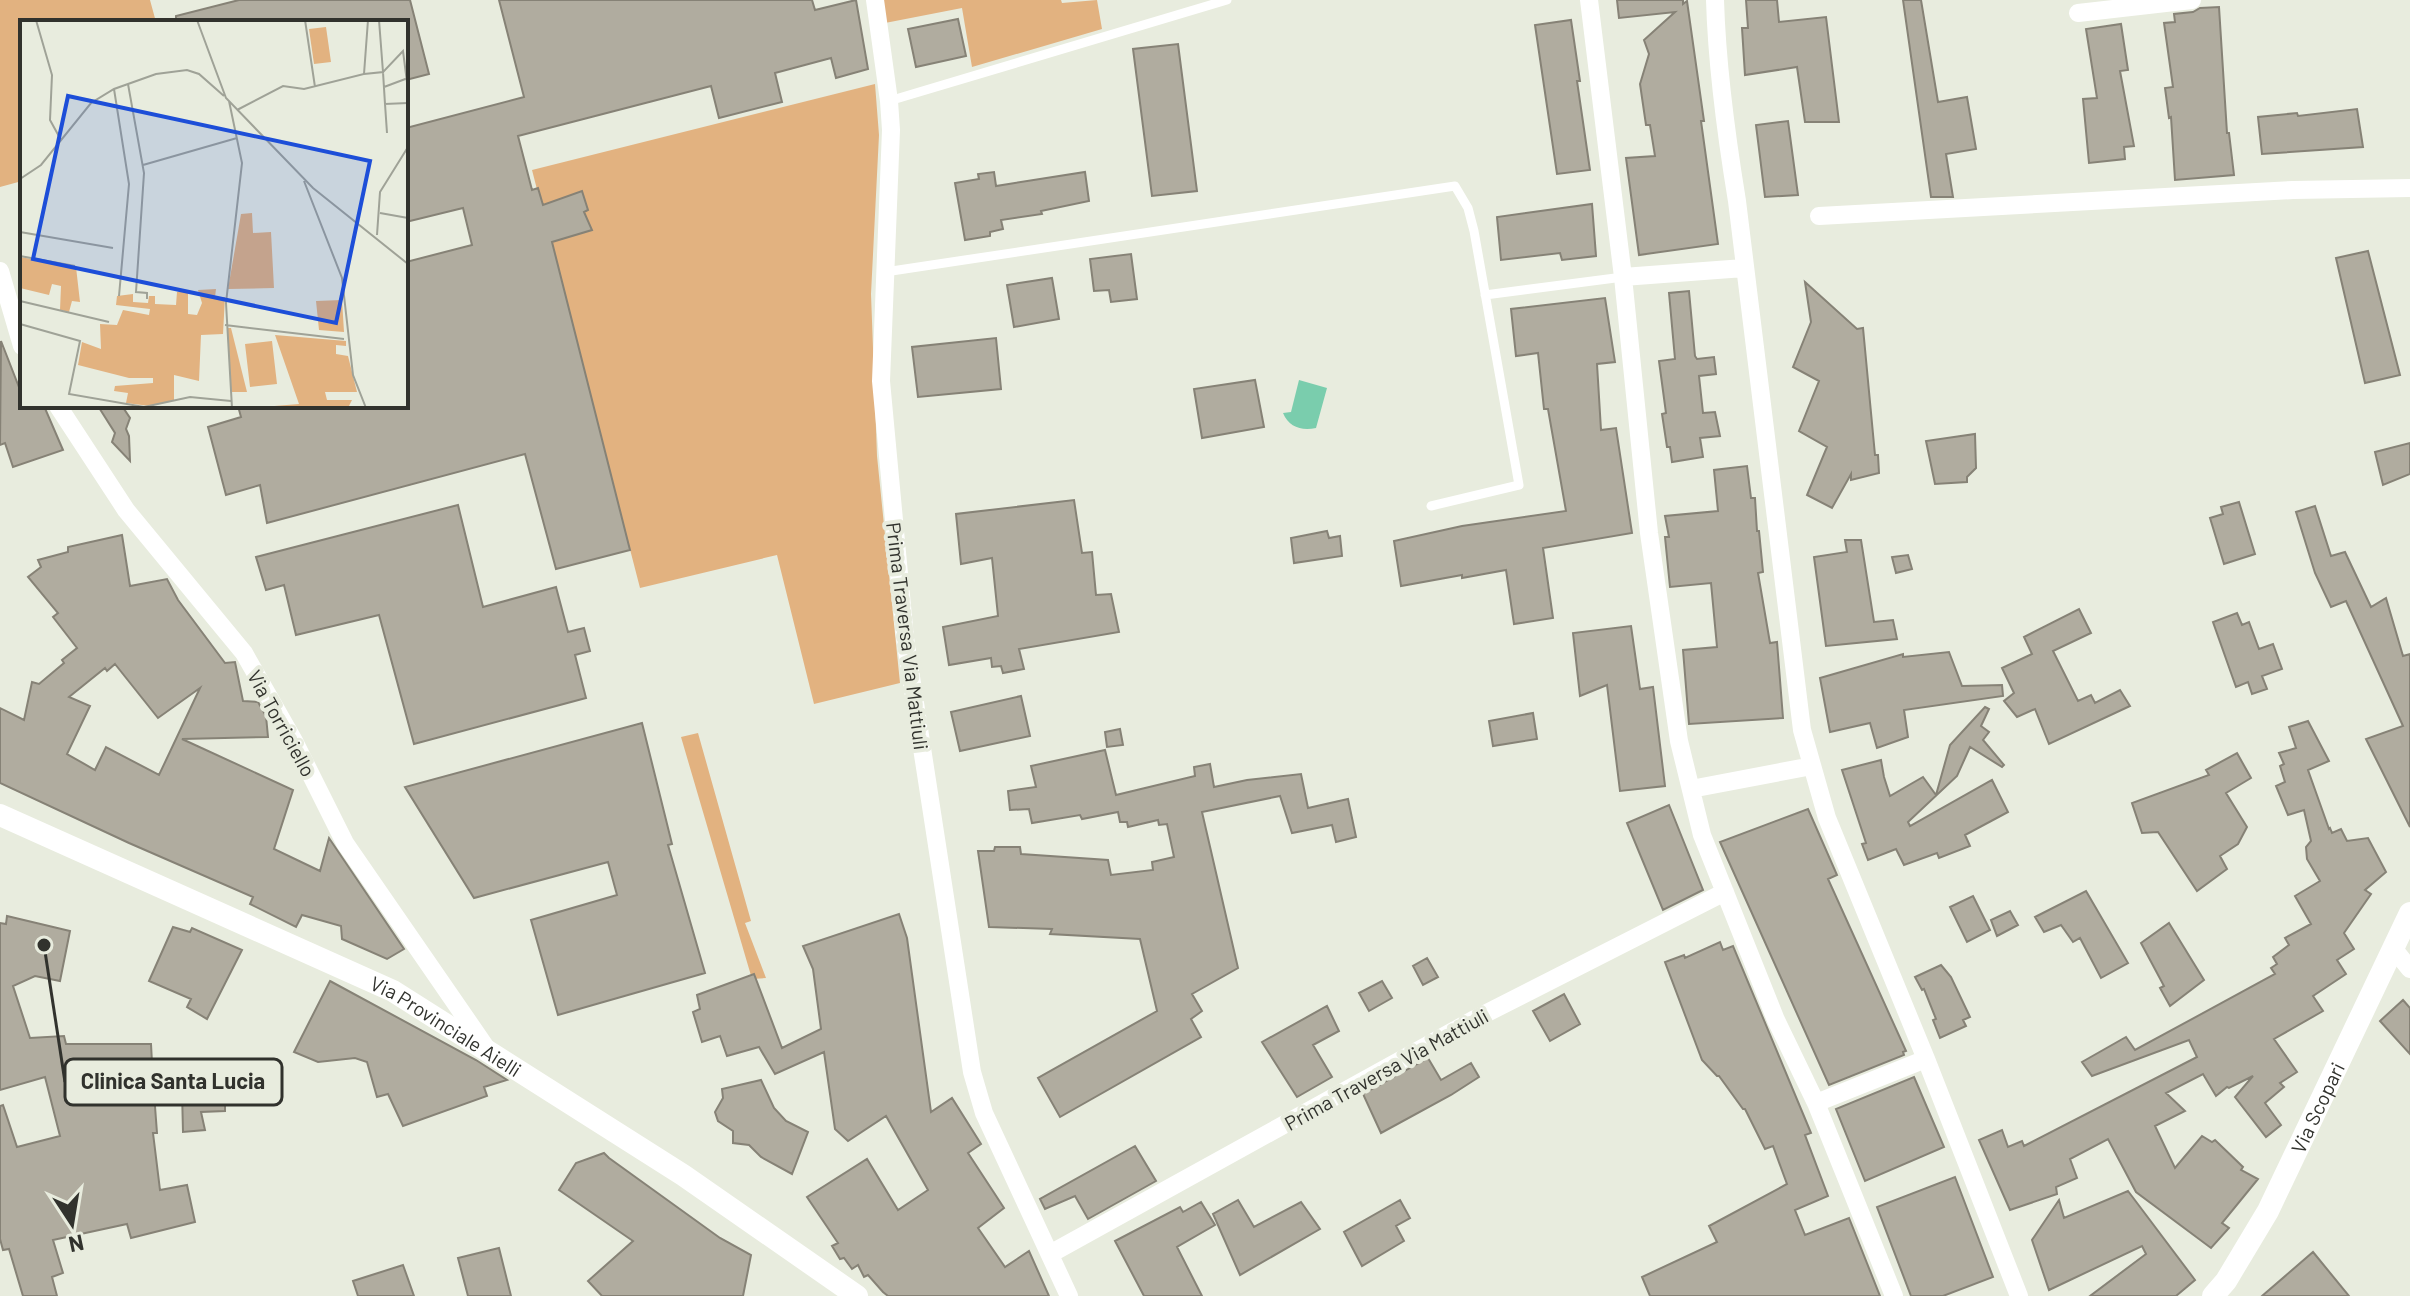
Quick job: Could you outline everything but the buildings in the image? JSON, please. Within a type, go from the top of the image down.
[{"type":"street","name":"Prima Traversa Via Mattiuli","points":[[875,0],[891,130],[881,381],[905,638],[972,1072],[984,1113],[1069,1296]]},
{"type":"street","points":[[1589,0],[1623,277],[1649,533],[1679,741],[1702,835],[1776,1020],[1816,1103],[1894,1296]]},
{"type":"street","points":[[1715,0],[1724,120],[1737,201],[1802,730],[1827,818],[2019,1296]]},
{"type":"street","points":[[2078,13],[2192,0]]},
{"type":"street","points":[[1819,216],[2293,190],[2410,188]]},
{"type":"street","points":[[1623,277],[1744,268]]},
{"type":"street","points":[[0,271],[20,339]]},
{"type":"street","name":"Via Torriciello","points":[[59,408],[126,510],[244,653],[294,741],[345,843],[489,1052]]},
{"type":"street","points":[[1691,789],[1812,766]]},
{"type":"street","name":"Via Provinciale Aielli","points":[[0,815],[393,991],[683,1175],[857,1296]]},
{"type":"street","name":"Prima Traversa Via Mattiuli","points":[[1050,1254],[1475,1019],[1725,892]]},
{"type":"street","name":"Via Scopari","points":[[2213,1296],[2226,1281],[2268,1211],[2410,913]]},
{"type":"street","points":[[2393,948],[2410,969]]},
{"type":"street","points":[[1816,1103],[1926,1059]]},
{"type":"lane","points":[[889,101],[1227,0]]},
{"type":"lane","points":[[885,272],[1455,186],[1468,208],[1519,485],[1431,506]]},
{"type":"lane","points":[[1485,295],[1623,277]]},
{"type":"shaded area","points":[[0,0],[150,0],[155,20],[20,20],[20,182],[0,187]]},
{"type":"shaded area","points":[[882,0],[1061,0],[1062,3],[1097,0],[1102,29],[972,67],[962,8],[885,23]]},
{"type":"shaded area","points":[[875,84],[879,135],[871,294],[877,456],[900,683],[814,704],[777,555],[640,588],[532,170]]},
{"type":"shaded area","points":[[1299,380],[1327,388],[1316,428],[1296,427],[1283,413],[1291,412]]},
{"type":"shaded area","points":[[698,733],[751,921],[745,923],[766,978],[752,979],[681,737]]},
{"type":"place","name":"Clinica Santa Lucia","points":[[44,945]]}]
